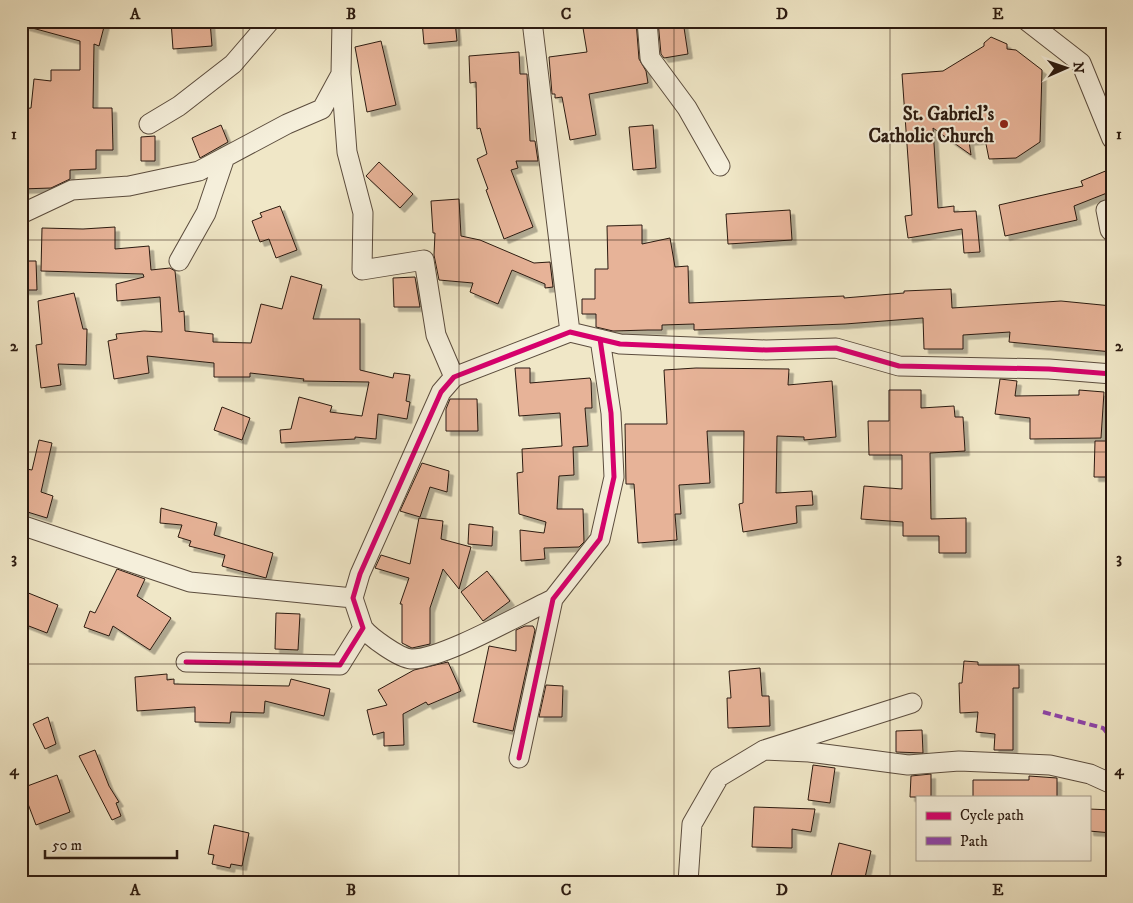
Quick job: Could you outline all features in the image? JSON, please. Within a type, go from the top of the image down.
[{"type":"street","points":[[149,124],[179,106],[233,64],[270,21]]},
{"type":"street","points":[[342,21],[341,74],[347,152],[364,213],[362,270],[424,260],[436,335],[454,377]]},
{"type":"street","points":[[532,21],[570,332]]},
{"type":"street","points":[[647,21],[650,58],[687,108],[720,166]]},
{"type":"street","points":[[1026,21],[1081,63],[1112,140]]},
{"type":"street","points":[[21,214],[72,190],[129,186],[198,171],[287,124],[322,109],[341,74]]},
{"type":"street","points":[[179,261],[206,213],[225,157]]},
{"type":"street","points":[[1106,210],[1112,232]]},
{"type":"street","points":[[600,339],[611,413],[614,477],[600,539],[552,599],[440,653],[409,659],[370,637],[363,628],[353,598],[360,574],[441,392],[454,377],[570,332],[600,339],[620,344],[766,350],[836,348],[899,366],[1049,369],[1112,374]]},
{"type":"street","points":[[21,526],[190,582],[353,598]]},
{"type":"street","points":[[520,758],[552,599]]},
{"type":"street","points":[[186,662],[340,665],[363,628]]},
{"type":"street","points":[[688,882],[692,824],[719,777],[764,750],[912,703]]},
{"type":"street","points":[[764,750],[809,752],[908,765],[959,761],[1050,765],[1090,774],[1112,784]]},
{"type":"building","points":[[26,21],[97,21],[105,23],[99,46],[94,44],[93,108],[112,108],[113,150],[96,150],[96,169],[70,170],[70,179],[51,188],[21,189],[21,147],[24,147],[21,109],[31,108],[34,79],[51,81],[51,70],[80,70],[80,41],[25,26]]},
{"type":"building","points":[[171,21],[210,21],[212,46],[173,49]]},
{"type":"building","points":[[422,21],[455,21],[457,41],[424,44]]},
{"type":"building","points":[[636,21],[639,59],[646,71],[648,83],[589,94],[596,135],[570,140],[562,97],[555,98],[555,94],[552,94],[549,57],[587,52],[583,28]]},
{"type":"building","points":[[658,21],[683,21],[688,54],[664,58],[661,54]]},
{"type":"building","points":[[991,37],[1007,44],[1007,49],[1016,50],[1042,70],[1040,142],[1016,158],[989,159],[985,139],[969,141],[971,155],[933,128],[938,208],[954,206],[954,212],[976,211],[980,252],[964,253],[962,229],[908,238],[905,216],[912,215],[902,74],[943,71],[984,46],[984,43]]},
{"type":"building","points":[[381,41],[396,105],[367,112],[355,47]]},
{"type":"building","points":[[519,52],[520,74],[527,74],[530,141],[535,141],[538,161],[516,161],[518,168],[511,170],[533,227],[504,239],[477,159],[487,154],[480,128],[477,129],[476,82],[470,83],[469,56]]},
{"type":"building","points":[[221,125],[228,142],[200,158],[192,138]]},
{"type":"building","points":[[653,125],[656,168],[633,170],[629,127]]},
{"type":"building","points":[[155,136],[155,161],[141,161],[141,137]]},
{"type":"building","points":[[379,162],[413,194],[400,208],[366,176]]},
{"type":"building","points":[[1108,170],[1112,180],[1112,191],[1074,206],[1077,220],[1005,236],[999,205],[1083,186],[1081,181]]},
{"type":"building","points":[[459,199],[461,236],[480,240],[534,263],[550,262],[553,287],[545,288],[545,284],[512,270],[498,304],[470,292],[473,283],[439,280],[434,255],[435,233],[433,233],[431,201]]},
{"type":"building","points":[[280,206],[297,250],[276,258],[269,239],[260,242],[252,221],[262,217],[260,213]]},
{"type":"building","points":[[790,210],[792,240],[728,244],[726,214]]},
{"type":"building","points":[[642,225],[642,244],[670,238],[675,267],[688,266],[689,303],[844,296],[844,298],[904,293],[904,291],[951,289],[952,308],[1061,301],[1112,306],[1112,352],[1009,342],[1010,332],[963,335],[963,349],[924,349],[923,318],[845,324],[694,330],[694,324],[662,325],[662,330],[613,331],[596,327],[596,314],[582,314],[582,299],[595,299],[595,269],[608,269],[607,226]]},
{"type":"building","points":[[115,227],[115,249],[149,246],[151,270],[170,268],[175,271],[179,312],[184,311],[185,331],[213,334],[213,342],[251,343],[261,304],[282,309],[291,276],[322,285],[313,319],[360,319],[360,370],[393,378],[394,373],[410,375],[406,401],[410,402],[407,419],[378,414],[376,439],[355,437],[355,439],[281,443],[280,430],[291,429],[299,397],[332,406],[330,412],[362,416],[369,382],[303,381],[304,379],[250,373],[250,377],[214,377],[214,363],[147,356],[149,373],[114,379],[108,341],[117,339],[116,334],[144,331],[162,332],[160,297],[117,301],[116,284],[144,277],[143,274],[41,271],[42,228],[83,229]]},
{"type":"building","points":[[21,261],[36,261],[37,290],[21,290]]},
{"type":"building","points":[[415,277],[420,307],[394,307],[393,278]]},
{"type":"building","points":[[74,293],[83,329],[87,329],[86,365],[58,364],[61,385],[41,388],[36,345],[42,344],[38,301]]},
{"type":"building","points":[[515,368],[530,368],[530,383],[590,378],[591,381],[592,408],[585,408],[588,446],[573,447],[574,475],[559,476],[557,509],[583,509],[584,542],[579,547],[544,548],[545,559],[521,561],[520,530],[544,533],[546,522],[519,514],[517,473],[523,472],[522,449],[562,446],[560,413],[519,416]]},
{"type":"building","points":[[696,368],[789,369],[788,385],[832,381],[836,437],[804,440],[804,437],[777,436],[776,493],[812,491],[813,505],[796,506],[797,523],[743,532],[739,504],[743,503],[744,431],[707,431],[710,483],[679,485],[681,514],[675,514],[677,540],[638,543],[634,484],[626,484],[625,424],[667,424],[664,370]]},
{"type":"building","points":[[1000,379],[1017,381],[1015,396],[1079,395],[1079,390],[1104,392],[1101,438],[1030,439],[1030,418],[995,414]]},
{"type":"building","points":[[889,390],[921,390],[921,408],[954,406],[955,417],[963,417],[965,451],[930,453],[931,519],[966,518],[966,553],[939,553],[939,536],[903,536],[903,522],[861,519],[864,486],[902,489],[902,455],[869,455],[868,421],[889,421]]},
{"type":"building","points":[[450,399],[477,399],[478,431],[446,431],[446,409]]},
{"type":"building","points":[[222,407],[250,418],[242,440],[214,430]]},
{"type":"building","points":[[39,440],[52,443],[41,492],[53,496],[47,518],[21,510],[21,468],[32,470]]},
{"type":"building","points":[[1095,441],[1112,441],[1112,477],[1094,477]]},
{"type":"building","points":[[422,463],[449,471],[447,492],[430,487],[420,517],[400,511]]},
{"type":"building","points":[[161,508],[217,523],[214,535],[273,553],[266,578],[222,566],[225,555],[189,546],[191,541],[178,537],[182,525],[160,523]]},
{"type":"building","points":[[419,518],[443,521],[441,539],[471,547],[459,589],[443,569],[430,608],[430,644],[412,648],[402,643],[402,604],[400,604],[409,578],[375,568],[381,555],[410,564]]},
{"type":"building","points":[[469,524],[493,527],[492,546],[468,544]]},
{"type":"building","points":[[117,569],[145,579],[137,596],[171,618],[150,650],[113,626],[109,636],[84,627],[90,611],[95,613]]},
{"type":"building","points":[[487,571],[510,601],[483,621],[461,592]]},
{"type":"building","points":[[21,590],[58,605],[47,633],[21,623]]},
{"type":"building","points":[[276,613],[300,614],[298,650],[275,649]]},
{"type":"building","points":[[525,626],[533,626],[535,630],[513,731],[473,722],[489,646],[516,651],[516,630]]},
{"type":"building","points":[[964,661],[978,662],[978,665],[1019,665],[1019,688],[1013,688],[1013,750],[994,750],[995,734],[976,732],[978,712],[960,713],[959,683],[962,683]]},
{"type":"building","points":[[448,662],[461,691],[428,705],[426,702],[403,714],[404,745],[384,746],[384,732],[373,735],[367,710],[387,705],[378,690],[414,670]]},
{"type":"building","points":[[760,668],[762,696],[769,696],[770,726],[728,728],[727,698],[731,698],[729,671]]},
{"type":"building","points":[[167,674],[167,680],[174,679],[174,684],[289,686],[291,679],[330,689],[324,716],[265,701],[264,713],[231,712],[230,723],[195,722],[195,707],[137,711],[135,677]]},
{"type":"building","points":[[546,685],[563,686],[562,717],[539,717]]},
{"type":"building","points":[[48,717],[56,744],[45,749],[33,724]]},
{"type":"building","points":[[922,730],[923,753],[896,752],[896,731]]},
{"type":"building","points":[[95,750],[109,786],[119,802],[116,803],[121,816],[112,820],[79,756]]},
{"type":"building","points":[[813,765],[835,768],[830,803],[808,800]]},
{"type":"building","points":[[931,774],[931,796],[910,797],[911,776]]},
{"type":"building","points":[[57,775],[70,812],[36,825],[22,788]]},
{"type":"building","points":[[1029,776],[1057,778],[1057,796],[973,796],[973,780],[1029,780]]},
{"type":"building","points":[[754,807],[815,809],[811,832],[792,829],[792,848],[752,847]]},
{"type":"building","points":[[1090,809],[1112,810],[1112,833],[1090,831]]},
{"type":"building","points":[[214,825],[249,833],[242,866],[231,864],[230,868],[212,864],[214,855],[208,854]]},
{"type":"building","points":[[839,843],[871,851],[864,882],[831,876]]},
{"type":"marked path","points":[[1043,712],[1103,728],[1112,739]]},
{"type":"cycle path","points":[[186,662],[340,665],[363,628],[353,598],[360,574],[441,392],[454,377],[570,332],[620,344],[766,350],[836,348],[899,366],[1049,369],[1112,374]]},
{"type":"cycle path","points":[[519,758],[553,599],[600,539],[614,477],[611,413],[600,339]]},
{"type":"place","name":"St. Gabriel's Catholic Church","points":[[1004,124]]}]
